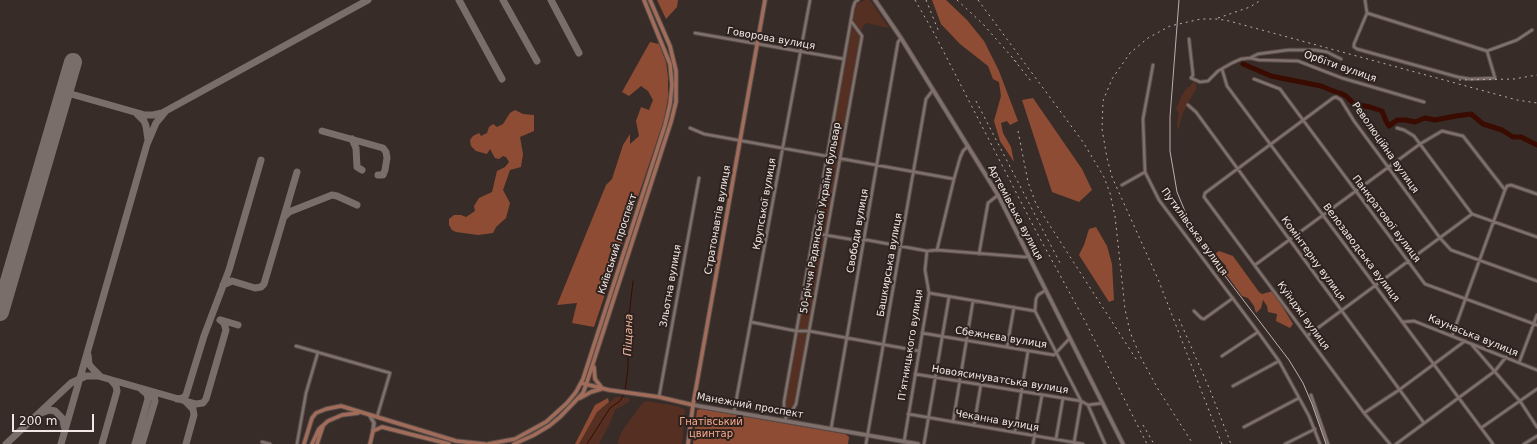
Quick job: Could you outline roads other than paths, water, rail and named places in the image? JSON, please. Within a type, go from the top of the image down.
[{"type":"main road","name":"Київський проспект","points":[[304,444],[312,418],[321,410],[340,406],[456,441],[487,444],[515,439],[545,423],[567,403],[581,383],[665,125],[670,104],[672,85],[670,64],[644,0]]},
{"type":"main road","name":"Київський проспект","points":[[514,444],[549,426],[576,400],[586,386],[594,365],[676,102],[677,78],[675,65],[670,46],[650,0]]},
{"type":"main road","name":"Стратонавтів вулиця","points":[[688,444],[693,405],[765,0]]},
{"type":"main road","name":"Артемівська вулиця","points":[[875,0],[934,90],[998,195],[1124,444]]},
{"type":"main road","points":[[650,16],[656,14]]},
{"type":"main road","points":[[656,28],[660,24]]},
{"type":"main road","points":[[576,400],[591,392],[602,389],[595,379],[594,365]]},
{"type":"main road","name":"Манежний проспект","points":[[581,383],[586,386],[602,389],[659,397],[734,412],[786,419],[832,429],[918,444]]},
{"type":"main road","points":[[312,444],[319,429],[324,425],[342,415],[360,413]]},
{"type":"main road","points":[[556,413],[560,417]]},
{"type":"main road","points":[[370,416],[374,423],[374,431],[370,444]]},
{"type":"main road","points":[[317,444],[324,425]]},
{"type":"main road","points":[[374,431],[382,427],[449,444]]},
{"type":"street","name":"Крупської вулиця","points":[[734,412],[810,0]]},
{"type":"street","name":"50-річчя Радянської України бульвар","points":[[851,20],[862,36],[796,404],[786,419],[784,415],[784,402],[796,330],[851,20],[855,2],[858,0]]},
{"type":"street","points":[[1365,0],[1366,13],[1354,47],[1361,51],[1400,60],[1458,77],[1470,79],[1495,78],[1487,51]]},
{"type":"street","points":[[1366,13],[1487,51],[1517,40],[1532,30]]},
{"type":"street","name":"Говорова вулиця","points":[[695,33],[844,59]]},
{"type":"street","name":"Свободи вулиця","points":[[832,429],[898,42],[901,38]]},
{"type":"street","points":[[1189,39],[1192,78],[1200,82],[1208,81],[1222,69],[1240,59],[1250,58],[1258,54],[1288,50],[1315,50],[1327,52],[1341,59]]},
{"type":"street","name":"Орбіти вулиця","points":[[1250,58],[1259,60],[1298,61],[1342,78],[1424,102]]},
{"type":"street","name":"Путилівська вулиця","points":[[1153,65],[1143,119],[1145,172],[1159,200],[1279,361],[1315,429],[1320,444]]},
{"type":"street","name":"Велозаводська вулиця","points":[[1222,69],[1227,86],[1493,444]]},
{"type":"street","name":"Панкратової вулиця","points":[[1254,79],[1280,89],[1425,284],[1535,325]]},
{"type":"street","name":"Башкирська вулиця","points":[[866,444],[869,436],[926,99],[934,90]]},
{"type":"street","name":"Революційна вулиця","points":[[1204,197],[1205,193],[1303,120],[1333,98],[1338,98],[1342,100],[1354,121],[1440,238],[1451,250],[1537,281]]},
{"type":"street","name":"Комінтерну вулиця","points":[[1188,105],[1196,112],[1424,424]]},
{"type":"street","points":[[690,128],[704,134],[740,141],[954,179]]},
{"type":"street","points":[[1397,128],[1411,133],[1472,214],[1537,238]]},
{"type":"street","points":[[1255,265],[1420,144],[1442,131],[1463,136],[1505,190]]},
{"type":"street","points":[[938,250],[954,179],[963,151],[969,146]]},
{"type":"street","points":[[1122,186],[1145,172]]},
{"type":"street","name":"Зльотна вулиця","points":[[659,397],[699,178]]},
{"type":"street","points":[[1452,336],[1505,190],[1511,185],[1537,194]]},
{"type":"street","points":[[979,254],[988,203],[998,195]]},
{"type":"street","name":"Куїнджі вулиця","points":[[1204,197],[1364,413],[1390,444]]},
{"type":"street","points":[[1308,336],[1472,214]]},
{"type":"street","points":[[813,233],[926,251],[938,250],[1025,258],[1029,256]]},
{"type":"street","name":"П’ятницького вулиця","points":[[904,442],[929,293],[925,270],[926,251]]},
{"type":"street","points":[[1046,290],[1038,295],[1036,299],[1035,311],[1058,353],[1081,401],[1088,405],[1105,444]]},
{"type":"street","points":[[929,293],[1035,311]]},
{"type":"street","points":[[924,444],[949,297]]},
{"type":"street","points":[[1194,311],[1204,319],[1233,298]]},
{"type":"street","points":[[953,422],[973,301]]},
{"type":"street","points":[[1007,347],[1014,308]]},
{"type":"street","points":[[1519,363],[1535,325],[1537,315]]},
{"type":"street","name":"Каунаська вулиця","points":[[1402,322],[1414,321],[1537,370]]},
{"type":"street","points":[[751,322],[919,350]]},
{"type":"street","points":[[1222,356],[1258,332]]},
{"type":"street","name":"Сбежнєва вулиця","points":[[922,333],[1054,355],[1058,353],[1070,338]]},
{"type":"street","points":[[1364,413],[1399,390],[1465,341]]},
{"type":"street","points":[[1471,344],[1520,401],[1537,428]]},
{"type":"street","points":[[296,346],[390,373],[377,418]]},
{"type":"street","points":[[1014,432],[1028,350]]},
{"type":"street","points":[[297,444],[306,393],[318,352]]},
{"type":"street","points":[[1396,444],[1495,371],[1506,357]]},
{"type":"street","points":[[1233,386],[1279,361]]},
{"type":"street","name":"Новоясинуватська вулиця","points":[[915,374],[1081,401]]},
{"type":"street","points":[[974,425],[981,384]]},
{"type":"street","points":[[1481,428],[1537,389]]},
{"type":"street","points":[[1034,444],[1042,395]]},
{"type":"street","points":[[1311,395],[1328,444]]},
{"type":"street","points":[[1056,439],[1062,398]]},
{"type":"street","points":[[1244,427],[1299,398]]},
{"type":"street","points":[[1074,442],[1081,401]]},
{"type":"street","points":[[1088,405],[1103,403]]},
{"type":"street","name":"Чеканна вулиця","points":[[908,414],[1083,444]]},
{"type":"street","points":[[1285,444],[1315,429]]},
{"type":"street","points":[[1524,444],[1537,436]]},
{"type":"street","points":[[262,442],[270,444]]},
{"type":"waterway","points":[[1243,64],[1271,76],[1321,86],[1336,92]]},
{"type":"waterway","points":[[1340,93],[1346,96],[1354,104],[1382,111],[1389,126],[1397,120],[1415,122],[1425,118],[1435,120],[1471,114],[1483,124],[1502,130],[1513,137],[1521,137],[1537,145]]},
{"type":"waterway","name":"Піщана","points":[[625,390],[628,369],[628,326],[633,281]]},
{"type":"waterway","name":"Піщана","points":[[587,444],[610,408],[620,401],[624,394]]},
{"type":"tram line","points":[[1179,0],[1170,117],[1170,151],[1177,192],[1196,238],[1289,360],[1303,383],[1326,444]]},
{"type":"railway","points":[[915,0],[934,33],[1037,233],[1085,321],[1147,444]]},
{"type":"railway","points":[[926,0],[939,32]]},
{"type":"railway","points":[[957,0],[983,24],[1018,64]]},
{"type":"railway","points":[[978,0],[1083,142],[1104,177],[1110,193],[1115,216],[1125,309],[1130,332],[1141,358],[1158,389],[1193,444]]},
{"type":"railway","points":[[1218,18],[1250,7],[1261,0]]},
{"type":"railway","points":[[1222,444],[1158,279],[1112,177],[1107,158],[1102,129],[1103,101],[1112,79],[1130,53],[1148,38],[1170,26],[1201,19],[1218,19],[1517,100],[1537,103]]},
{"type":"railway","points":[[1014,60],[1031,81]]},
{"type":"railway","points":[[1459,80],[1514,79],[1537,75]]},
{"type":"railway","points":[[976,101],[1060,263]]},
{"type":"railway","points":[[1018,131],[1028,182],[1036,204],[1138,362]]},
{"type":"railway","points":[[1179,319],[1210,390],[1231,444]]},
{"type":"railway","points":[[1143,425],[1154,444]]},
{"type":"park label","name":"Гнатівський цвинтар","points":[[711,428]]}]
